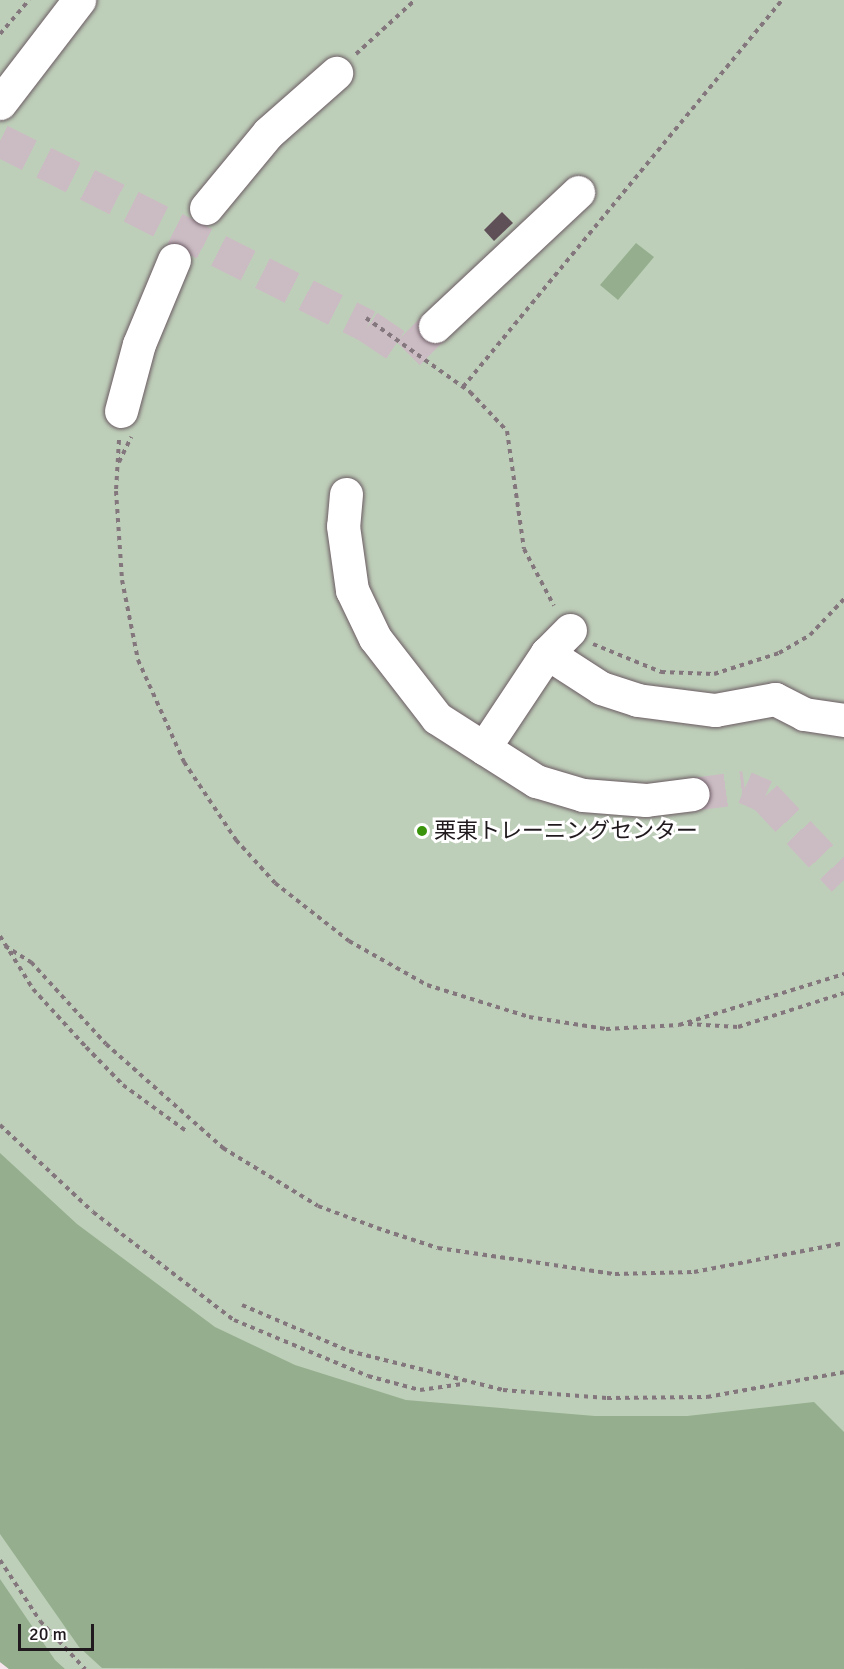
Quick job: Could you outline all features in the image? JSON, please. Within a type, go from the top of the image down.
[{"type":"lane","points":[[0,104],[80,0]]},
{"type":"lane","points":[[206,208],[268,133],[347,66]]},
{"type":"lane","points":[[435,326],[578,192]]},
{"type":"lane","points":[[128,417],[145,325],[174,260]]},
{"type":"lane","points":[[346,494],[343,526],[351,590],[375,639],[437,718],[536,782],[583,795],[646,800],[693,794]]},
{"type":"lane","points":[[484,748],[547,653],[570,630]]},
{"type":"lane","points":[[547,653],[601,688],[636,700],[715,710],[775,699],[804,714],[844,720]]},
{"type":"path","points":[[0,34],[29,0]]},
{"type":"path","points":[[347,66],[362,48],[415,0]]},
{"type":"path","points":[[464,387],[782,0]]},
{"type":"path","points":[[347,66],[362,48]]},
{"type":"path","points":[[366,318],[464,387],[507,431],[524,549],[570,630],[628,662],[660,672],[714,674],[779,653],[810,634],[844,599]]},
{"type":"path","points":[[128,417],[117,465],[123,580],[138,660],[184,762],[236,840],[275,883],[349,941],[427,985],[530,1017],[606,1029],[684,1024],[738,1027],[844,993]]},
{"type":"path","points":[[117,465],[128,417]]},
{"type":"path","points":[[0,936],[33,989],[86,1047],[131,1092],[184,1130]]},
{"type":"path","points":[[5,946],[31,962],[106,1044],[223,1148],[318,1206],[377,1228],[438,1248],[615,1274],[694,1272],[844,1243]]},
{"type":"path","points":[[684,1024],[844,974]]},
{"type":"path","points":[[0,1125],[93,1212],[234,1320],[368,1376],[420,1390],[468,1383]]},
{"type":"path","points":[[242,1305],[349,1351],[468,1383],[607,1398],[707,1397],[844,1372]]},
{"type":"path","points":[[0,1560],[47,1629],[85,1669]]},
{"type":"shaded area","name":"栗東トレーニングセンター","points":[[0,0],[844,0],[844,1669],[9,1669],[0,1662]]},
{"type":"shaded area","points":[[636,243],[654,257],[618,300],[600,285]]},
{"type":"shaded area","points":[[0,1153],[77,1224],[215,1327],[295,1365],[406,1400],[595,1416],[687,1416],[814,1402],[844,1432],[844,1669],[102,1668],[79,1647],[0,1534]]},
{"type":"shaded area","points":[[0,1579],[55,1660],[65,1669],[9,1669],[0,1662]]},
{"type":"building","points":[[502,212],[513,223],[494,241],[484,230]]},
{"type":"tunnel","points":[[0,140],[368,326],[408,353],[435,326]]},
{"type":"tunnel","points":[[693,794],[745,787],[765,796],[844,880]]},
{"type":"place","name":"栗東トレーニングセンター","points":[[422,831]]}]
